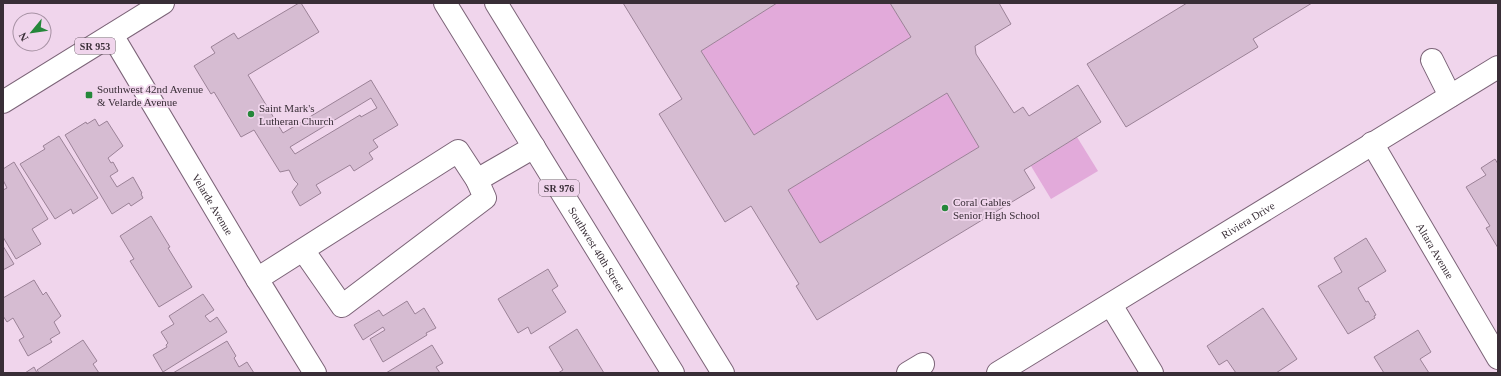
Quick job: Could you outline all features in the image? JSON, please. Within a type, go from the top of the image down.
[{"type":"street","name":"SR 953","points":[[3,102],[112,35],[141,9],[163,3]]},
{"type":"street","name":"Southwest 40th Street","points":[[445,3],[674,373]]},
{"type":"street","points":[[496,3],[723,373]]},
{"type":"street","name":"Velarde Avenue","points":[[112,35],[315,373]]},
{"type":"street","points":[[1432,60],[1450,96]]},
{"type":"street","name":"Riviera Drive","points":[[998,373],[1498,67]]},
{"type":"street","name":"Altara Avenue","points":[[1372,143],[1498,358]]},
{"type":"street","points":[[303,250],[342,306],[481,189],[534,147]]},
{"type":"street","points":[[258,280],[458,151],[481,189]]},
{"type":"street","points":[[1111,305],[1152,373]]},
{"type":"shaded area","points":[[777,3],[890,3],[911,37],[754,135],[701,51]]},
{"type":"shaded area","points":[[947,93],[979,147],[820,243],[788,190]]},
{"type":"shaded area","points":[[1077,137],[1098,171],[1051,199],[1031,166]]},
{"type":"building","points":[[301,3],[319,32],[248,75],[283,133],[371,80],[398,125],[373,140],[378,147],[369,153],[373,159],[354,171],[350,165],[316,185],[321,193],[300,206],[292,192],[298,184],[294,180],[289,170],[280,172],[254,130],[241,137],[214,92],[211,94],[194,66],[215,53],[211,47],[234,33],[238,39]],"holes":[[[371,98],[377,108],[361,117],[360,115],[295,154],[290,147]]]},
{"type":"building","points":[[623,3],[777,3],[701,51],[754,135],[911,37],[890,3],[999,3],[1011,24],[975,46],[976,54],[1014,113],[1023,107],[1029,116],[1078,85],[1101,122],[1024,170],[1035,188],[817,320],[796,286],[799,284],[751,206],[725,222],[659,114],[682,99]],"holes":[[[947,93],[979,147],[820,243],[788,190]]]},
{"type":"building","points":[[1187,3],[1312,3],[1253,39],[1258,47],[1126,127],[1087,64]]},
{"type":"building","points":[[95,119],[99,126],[107,121],[123,146],[108,158],[111,163],[113,162],[118,171],[110,176],[117,187],[133,177],[142,193],[143,198],[131,206],[129,203],[112,214],[65,135],[86,122],[87,124]]},
{"type":"building","points":[[59,136],[98,198],[73,214],[71,209],[55,219],[20,164],[45,149],[43,146]]},
{"type":"building","points":[[1495,159],[1498,164],[1498,248],[1486,228],[1490,226],[1466,187],[1486,175],[1481,168]]},
{"type":"building","points":[[14,162],[48,219],[32,229],[41,244],[16,259],[3,237],[3,190],[7,188],[3,180],[3,169]]},
{"type":"building","points":[[151,216],[170,247],[168,248],[192,287],[159,307],[130,261],[134,259],[120,236]]},
{"type":"building","points":[[1366,238],[1386,271],[1358,288],[1376,315],[1374,316],[1375,318],[1348,334],[1318,286],[1342,272],[1334,258]]},
{"type":"building","points":[[3,246],[14,264],[3,270]]},
{"type":"building","points":[[548,269],[558,286],[552,290],[566,312],[531,334],[528,327],[518,333],[498,299]]},
{"type":"building","points":[[34,280],[43,295],[46,292],[61,316],[54,322],[60,333],[50,339],[52,342],[28,356],[19,340],[24,337],[13,318],[7,322],[3,316],[3,298]]},
{"type":"building","points":[[203,294],[214,310],[205,316],[210,322],[217,317],[227,332],[163,372],[153,355],[167,347],[166,345],[168,343],[161,332],[174,324],[169,316]]},
{"type":"building","points":[[407,301],[415,314],[424,308],[436,328],[383,362],[370,339],[385,330],[383,327],[363,340],[354,325],[379,310],[383,316]]},
{"type":"building","points":[[1263,308],[1297,359],[1276,373],[1236,373],[1227,360],[1219,365],[1207,346]]},
{"type":"building","points":[[577,329],[604,373],[558,373],[563,370],[549,347]]},
{"type":"building","points":[[1418,330],[1431,352],[1420,359],[1429,373],[1384,373],[1374,357]]},
{"type":"building","points":[[83,340],[97,361],[93,364],[99,373],[39,373],[37,370]]},
{"type":"building","points":[[227,341],[236,356],[234,358],[239,367],[247,362],[254,373],[173,373]]},
{"type":"building","points":[[432,345],[443,363],[436,367],[440,373],[386,373]]},
{"type":"building","points":[[34,367],[37,373],[25,373]]},
{"type":"place","name":"Southwest 42nd Avenue & Velarde Avenue","points":[[89,95]]},
{"type":"place","name":"Saint Mark's Lutheran Church","points":[[251,114]]},
{"type":"place","name":"Coral Gables Senior High School","points":[[945,208]]}]
